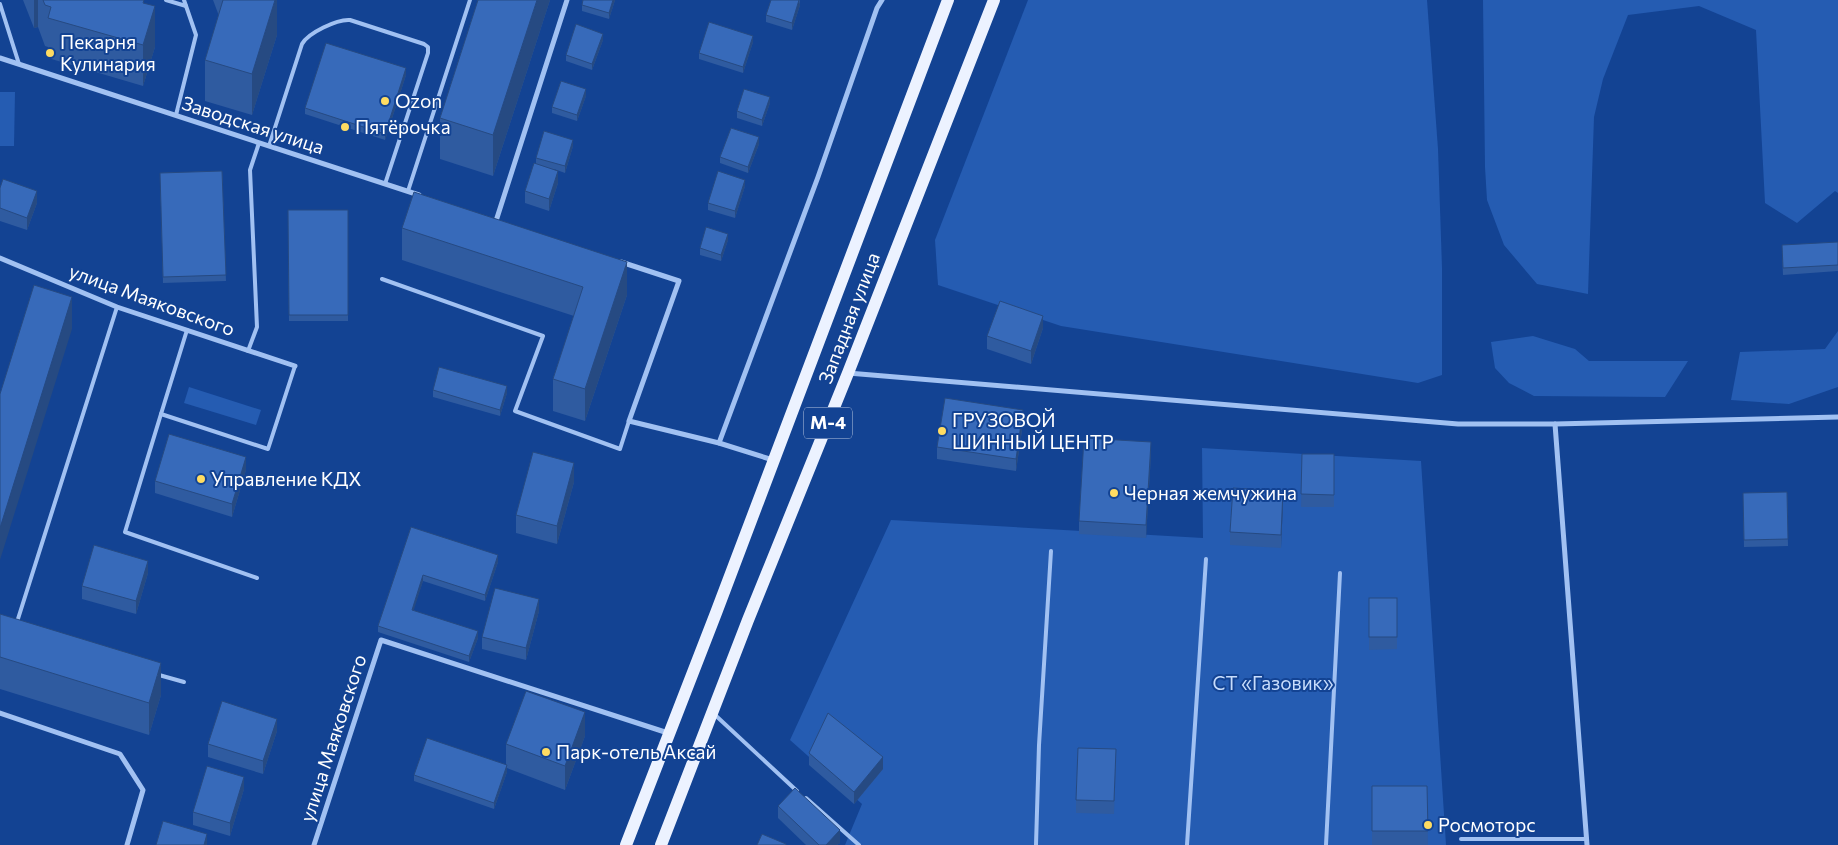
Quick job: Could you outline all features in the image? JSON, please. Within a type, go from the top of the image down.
[{"type":"main road","name":"Западная улица","points":[[626,845],[948,0]]},
{"type":"main road","name":"Западная улица","points":[[661,845],[994,0]]},
{"type":"street","points":[[496,221],[567,0]]},
{"type":"street","points":[[719,443],[818,177],[877,8],[882,0]]},
{"type":"street","name":"Заводская улица","points":[[0,58],[425,197]]},
{"type":"street","points":[[487,218],[505,224]]},
{"type":"street","name":"улица Маяковского","points":[[0,258],[117,307],[295,366]]},
{"type":"street","points":[[615,260],[679,281],[629,421],[719,443],[774,460]]},
{"type":"street","points":[[848,373],[1458,424],[1555,424],[1838,417]]},
{"type":"street","points":[[1555,424],[1587,842]]},
{"type":"street","name":"улица Маяковского","points":[[314,845],[381,640],[669,733]]},
{"type":"street","points":[[0,713],[120,754],[143,790],[128,845]]},
{"type":"lane","points":[[166,0],[186,6]]},
{"type":"lane","points":[[176,116],[196,35],[184,0]]},
{"type":"lane","points":[[408,192],[470,0]]},
{"type":"lane","points":[[0,4],[19,64]]},
{"type":"lane","points":[[269,146],[302,44],[309,36],[338,21],[350,20],[424,44],[428,47],[428,53],[385,184]]},
{"type":"lane","points":[[248,351],[257,327],[250,170],[259,143]]},
{"type":"lane","points":[[382,279],[543,336],[515,411],[620,449],[629,421]]},
{"type":"lane","points":[[14,630],[117,307]]},
{"type":"lane","points":[[187,330],[125,532],[257,578]]},
{"type":"lane","points":[[161,414],[268,449],[295,366]]},
{"type":"lane","points":[[1036,845],[1039,745],[1051,551]]},
{"type":"lane","points":[[1187,845],[1206,559]]},
{"type":"lane","points":[[1326,845],[1340,573]]},
{"type":"lane","points":[[156,674],[184,682]]},
{"type":"lane","points":[[712,713],[859,845]]},
{"type":"lane","points":[[1461,839],[1587,842]]},
{"type":"green space","points":[[1028,0],[1427,0],[1438,149],[1442,268],[1442,375],[1418,383],[1061,326],[938,285],[935,240]]},
{"type":"green space","points":[[1483,0],[1838,0],[1838,193],[1835,191],[1797,223],[1765,203],[1756,30],[1699,6],[1628,15],[1603,79],[1594,117],[1588,294],[1537,284],[1504,245],[1487,200]]},
{"type":"green space","points":[[0,92],[15,92],[14,146],[0,146]]},
{"type":"green space","points":[[1838,331],[1838,387],[1789,404],[1731,400],[1740,352],[1825,349]]},
{"type":"green space","points":[[1533,336],[1575,349],[1589,361],[1688,361],[1665,397],[1534,396],[1509,383],[1495,368],[1491,342]]},
{"type":"green space","points":[[189,387],[261,410],[256,425],[184,403]]},
{"type":"green space","name":"СТ «Газовик»","points":[[1202,448],[1421,461],[1446,845],[845,845],[862,804],[790,740],[891,520],[1203,538]]},
{"type":"building","points":[[43,0],[144,0],[143,3],[155,6],[143,45],[48,18],[51,7],[45,5]]},
{"type":"building","points":[[223,0],[275,0],[252,74],[205,60]]},
{"type":"building","points":[[478,0],[537,0],[493,135],[440,118]]},
{"type":"building","points":[[583,0],[613,0],[609,13],[582,5]]},
{"type":"building","points":[[771,0],[799,0],[792,23],[766,15]]},
{"type":"building","points":[[709,22],[753,36],[743,67],[699,53]]},
{"type":"building","points":[[576,24],[603,34],[592,64],[566,55]]},
{"type":"building","points":[[326,43],[406,68],[385,134],[305,108]]},
{"type":"building","points":[[561,81],[586,89],[577,115],[552,107]]},
{"type":"building","points":[[744,89],[770,97],[762,120],[737,111]]},
{"type":"building","points":[[731,128],[759,137],[748,167],[720,157]]},
{"type":"building","points":[[544,131],[573,140],[565,166],[536,158]]},
{"type":"building","points":[[534,163],[558,171],[549,199],[525,191]]},
{"type":"building","points":[[222,171],[226,275],[163,277],[160,173]]},
{"type":"building","points":[[718,171],[745,180],[735,211],[708,203]]},
{"type":"building","points":[[3,179],[37,191],[27,218],[0,208],[0,188]]},
{"type":"building","points":[[414,192],[627,262],[585,389],[553,379],[583,287],[402,228]]},
{"type":"building","points":[[288,210],[348,210],[348,315],[289,315]]},
{"type":"building","points":[[706,227],[728,234],[721,255],[700,248]]},
{"type":"building","points":[[1838,242],[1838,265],[1783,268],[1782,245]]},
{"type":"building","points":[[34,285],[72,297],[0,528],[0,394]]},
{"type":"building","points":[[1000,301],[1043,316],[1031,351],[987,336]]},
{"type":"building","points":[[439,367],[507,386],[500,410],[433,390]]},
{"type":"building","points":[[945,398],[1023,410],[1016,459],[937,447]]},
{"type":"building","points":[[169,434],[246,457],[232,504],[155,481]]},
{"type":"building","points":[[1084,438],[1151,442],[1146,525],[1079,521]]},
{"type":"building","points":[[533,452],[574,463],[557,526],[516,515]]},
{"type":"building","points":[[1302,454],[1334,454],[1334,495],[1301,494]]},
{"type":"building","points":[[1233,488],[1283,491],[1281,535],[1230,532]]},
{"type":"building","points":[[1787,492],[1788,539],[1744,540],[1743,493]]},
{"type":"building","points":[[411,527],[498,555],[485,595],[423,575],[412,610],[478,631],[469,656],[378,626]]},
{"type":"building","points":[[94,545],[148,561],[136,601],[82,586]]},
{"type":"building","points":[[495,588],[539,599],[526,648],[482,637]]},
{"type":"building","points":[[1369,598],[1397,598],[1397,637],[1369,637]]},
{"type":"building","points":[[0,614],[161,663],[149,703],[0,657]]},
{"type":"building","points":[[526,691],[585,712],[565,766],[506,744]]},
{"type":"building","points":[[222,701],[277,719],[263,761],[208,744]]},
{"type":"building","points":[[828,713],[883,757],[854,792],[809,753]]},
{"type":"building","points":[[427,738],[507,765],[494,803],[414,775]]},
{"type":"building","points":[[1078,748],[1116,749],[1114,801],[1076,800]]},
{"type":"building","points":[[207,766],[244,777],[230,823],[193,812]]},
{"type":"building","points":[[1372,786],[1427,786],[1428,831],[1372,831]]},
{"type":"building","points":[[795,788],[840,830],[826,845],[819,845],[778,806]]},
{"type":"building","points":[[163,821],[207,834],[204,845],[156,845]]},
{"type":"building","points":[[762,834],[786,844],[786,845],[757,845]]},
{"type":"place","name":"Пекарня Кулинария","points":[[50,53]]},
{"type":"place","name":"Ozon","points":[[385,101]]},
{"type":"place","name":"Пятёрочка","points":[[345,127]]},
{"type":"place","name":"ГРУЗОВОЙ ШИННЫЙ ЦЕНТР","points":[[942,431]]},
{"type":"place","name":"Управление КДХ","points":[[201,479]]},
{"type":"place","name":"Черная жемчужина","points":[[1114,493]]},
{"type":"place","name":"Парк-отель Аксай","points":[[546,752]]},
{"type":"place","name":"Росмоторс","points":[[1428,825]]}]
